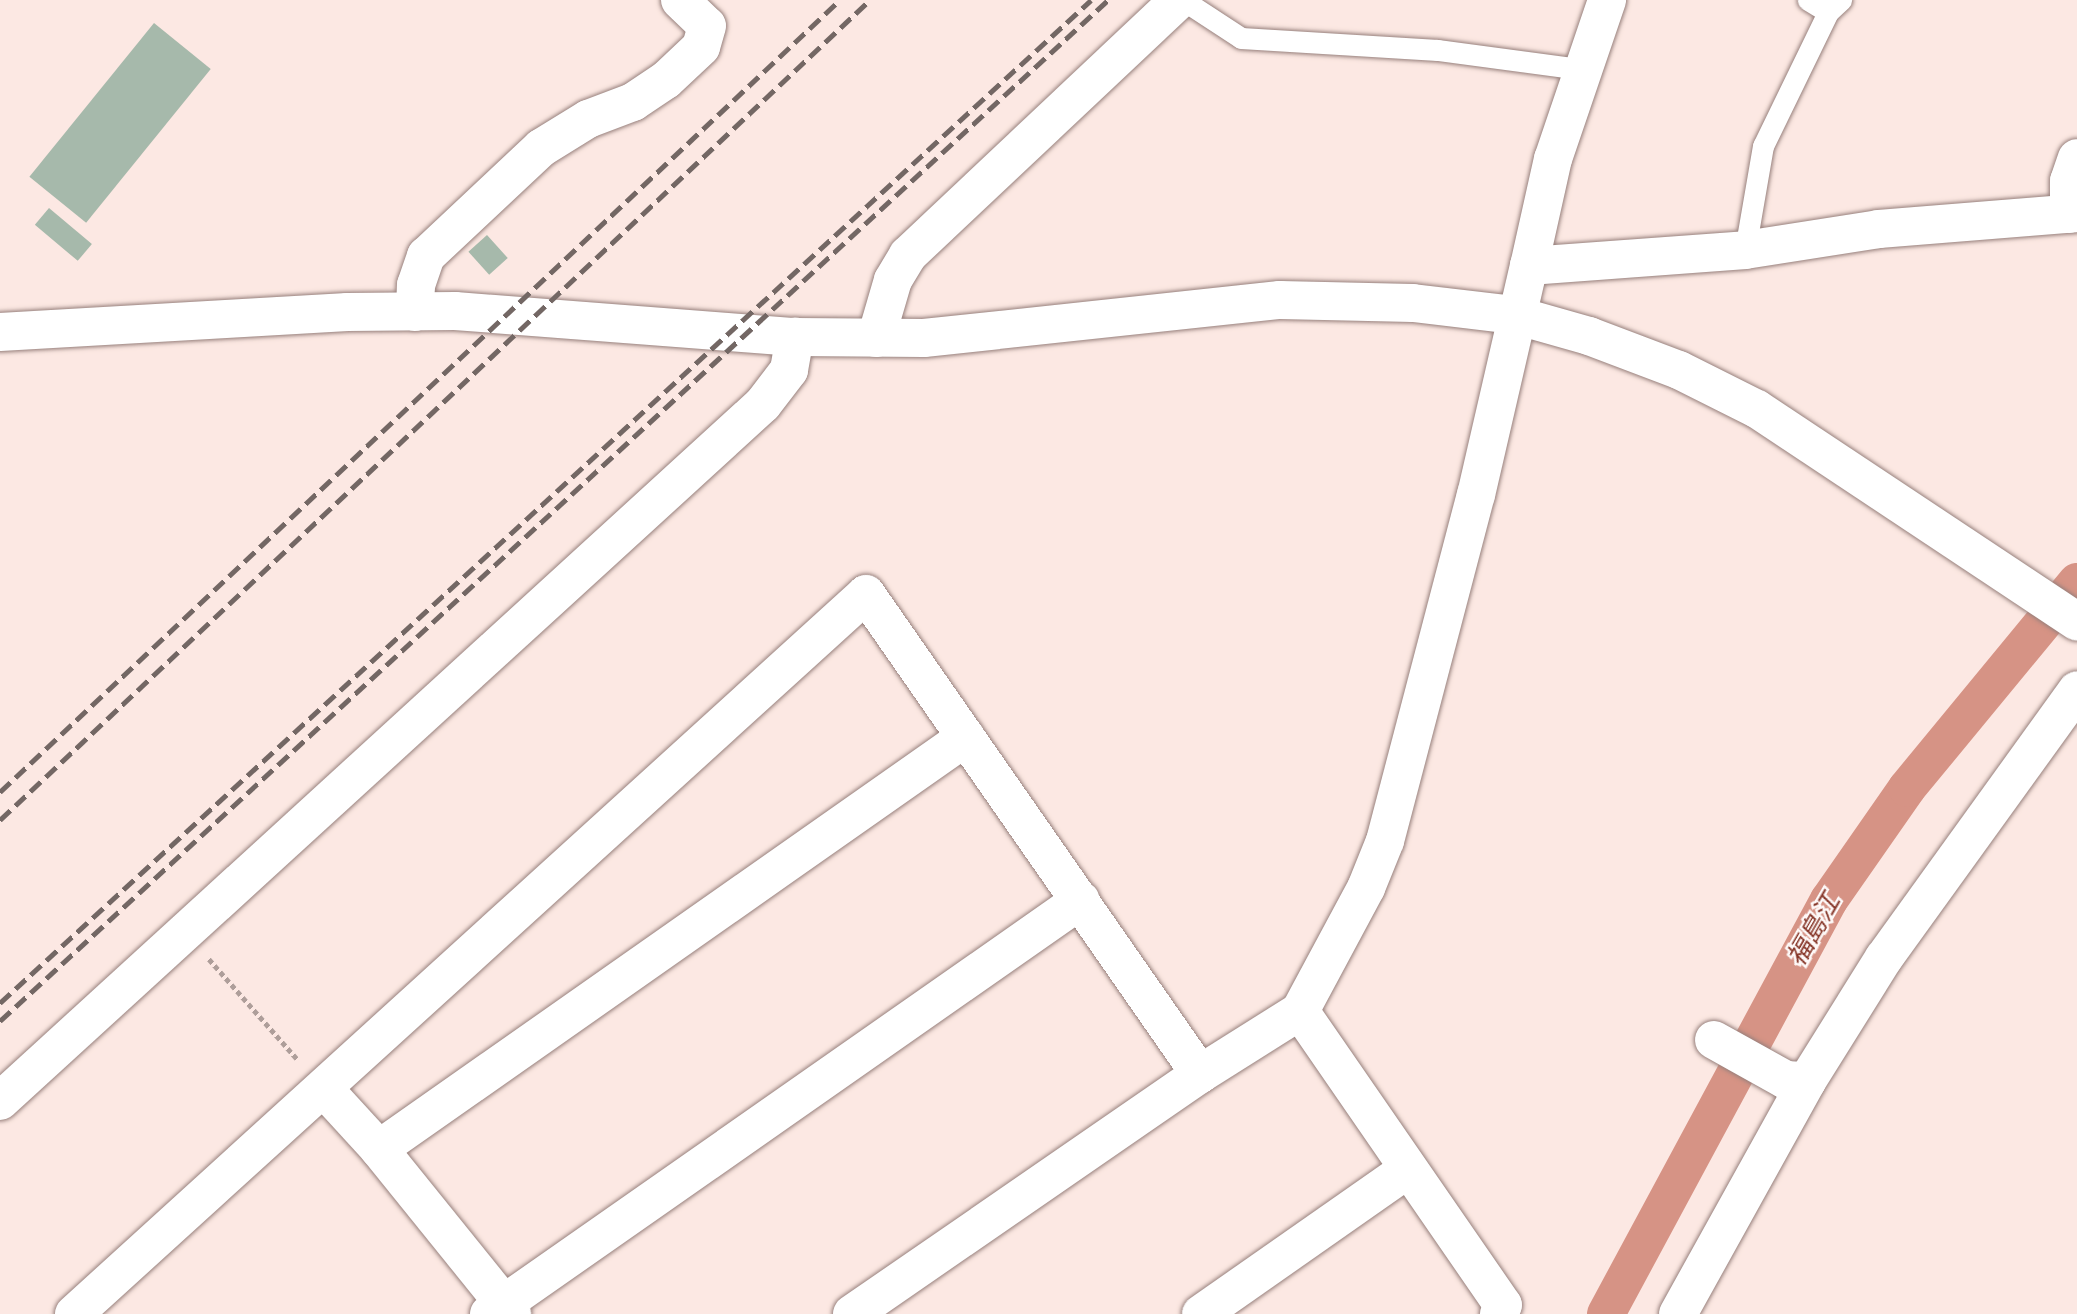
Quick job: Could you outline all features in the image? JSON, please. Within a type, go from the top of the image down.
[{"type":"street","points":[[415,312],[416,285],[426,256],[541,148],[588,118],[633,102],[666,80],[701,47],[707,26],[680,0]]},
{"type":"street","points":[[876,338],[892,281],[908,255],[1182,0]]},
{"type":"street","points":[[852,1314],[1200,1073],[1300,1011],[1366,888],[1385,841],[1473,508],[1514,315],[1580,69],[1607,0]]},
{"type":"street","points":[[1529,266],[1745,250],[1878,229],[2073,213],[2070,181],[2077,158]]},
{"type":"street","points":[[0,332],[415,312],[608,320],[796,337],[924,338],[1280,300],[1413,303],[1514,315],[1589,336],[1679,370],[1757,408],[2077,621]]},
{"type":"street","points":[[0,1101],[763,404],[789,370],[796,337]]},
{"type":"street","points":[[74,1314],[316,1080],[866,594],[1200,1073]]},
{"type":"street","points":[[1678,1314],[1797,1081],[1925,897],[2077,690]]},
{"type":"street","points":[[379,1149],[966,737]]},
{"type":"street","points":[[316,1080],[379,1149],[502,1310],[1081,900]]},
{"type":"street","points":[[1300,1011],[1503,1305],[1499,1314]]},
{"type":"street","points":[[1714,1041],[1797,1081]]},
{"type":"street","points":[[1200,1314],[1408,1169]]},
{"type":"lane","points":[[1182,0],[1241,38],[1438,50],[1580,69]]},
{"type":"lane","points":[[1745,250],[1763,146],[1834,6],[1808,0]]},
{"type":"path","points":[[209,959],[316,1080]]},
{"type":"building","points":[[154,23],[211,69],[86,223],[29,177]]},
{"type":"building","points":[[49,208],[92,244],[78,261],[35,225]]},
{"type":"building","points":[[487,235],[508,258],[489,275],[468,252]]},
{"type":"waterway","name":"福島江","points":[[1606,1314],[1829,900],[1907,788],[2077,582]]},
{"type":"railway","points":[[0,792],[840,0]]},
{"type":"railway","points":[[0,820],[870,0]]},
{"type":"railway","points":[[0,1003],[1091,0]]},
{"type":"railway","points":[[0,1021],[1108,0]]}]
